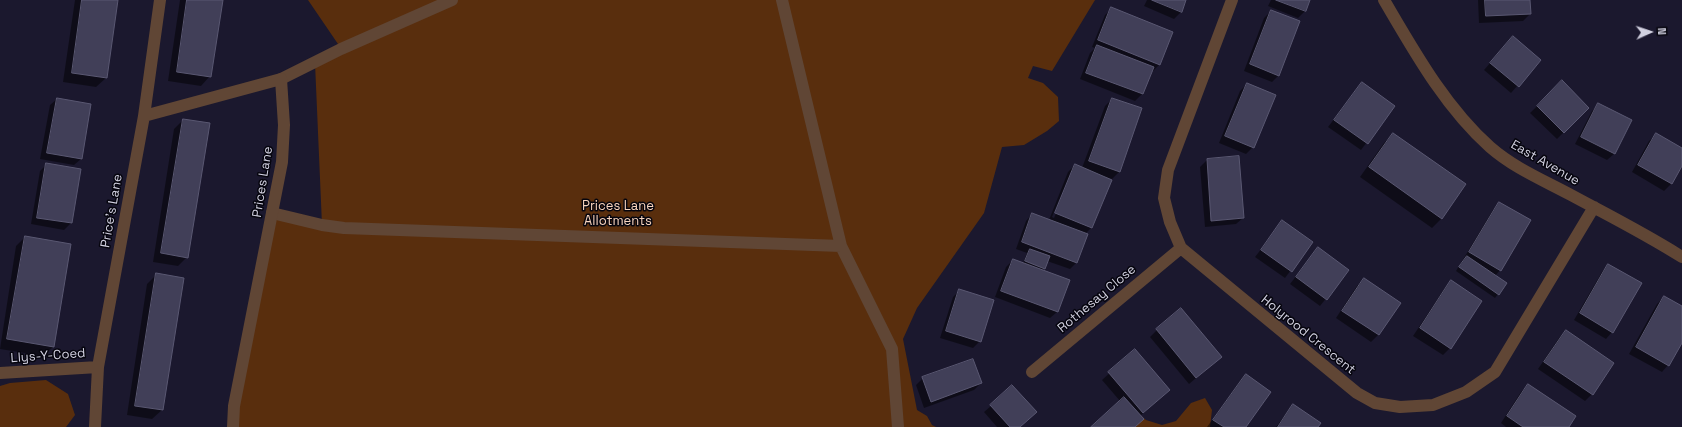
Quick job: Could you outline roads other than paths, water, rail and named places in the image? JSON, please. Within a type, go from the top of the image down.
[{"type":"street","name":"Price's Lane","points":[[95,427],[98,367],[144,116],[160,0]]},
{"type":"street","points":[[144,116],[281,79],[341,49],[452,0]]},
{"type":"street","points":[[782,0],[841,246],[892,349],[898,427]]},
{"type":"street","name":"Holyrood Crescent","points":[[1232,0],[1168,170],[1164,198],[1170,222],[1181,248],[1357,393],[1375,403],[1400,408],[1433,405],[1466,392],[1495,372],[1594,207]]},
{"type":"street","name":"East Avenue","points":[[1384,0],[1442,92],[1470,126],[1490,147],[1513,165],[1628,224],[1682,257]]},
{"type":"street","name":"Prices Lane","points":[[233,427],[234,406],[272,213],[283,145],[281,79]]},
{"type":"street","points":[[272,213],[322,225],[344,228],[841,246]]},
{"type":"street","name":"Rothesay Close","points":[[1032,372],[1181,248]]},
{"type":"street","name":"Llys-Y-Coed","points":[[0,373],[98,367]]},
{"type":"park label","name":"Prices Lane Allotments","points":[[618,214]]}]
